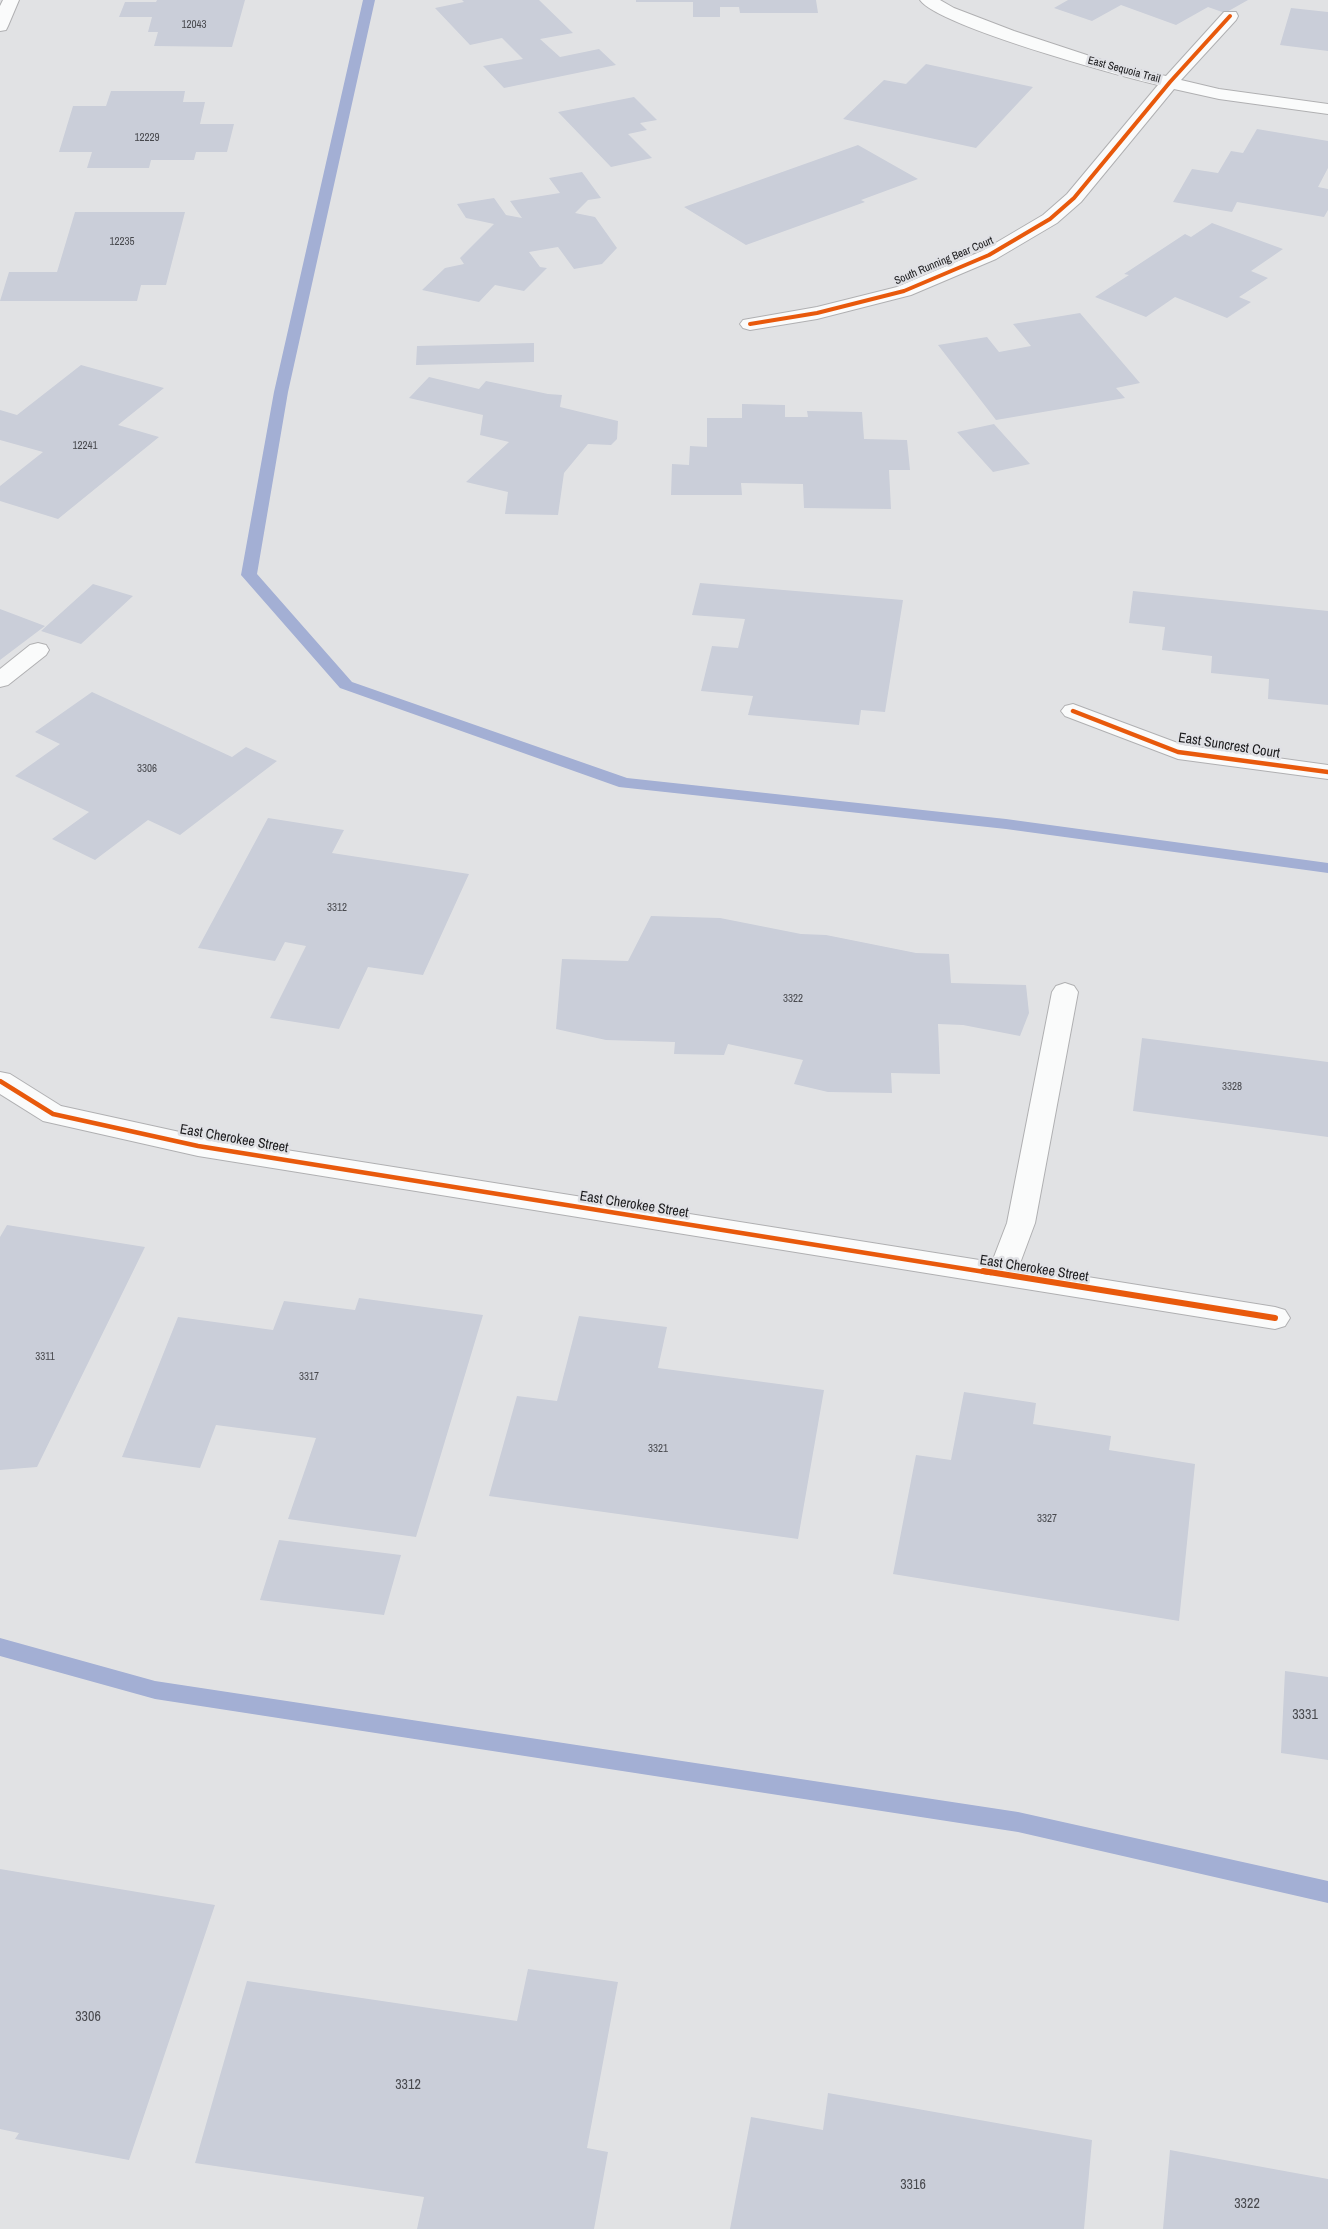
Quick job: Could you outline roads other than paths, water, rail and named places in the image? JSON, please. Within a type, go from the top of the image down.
[{"type":"street","points":[[0,26],[10,0]]},
{"type":"street","name":"East Sequoia Trail","points":[[928,0],[948,12],[1008,35],[1115,70],[1220,94],[1328,109]]},
{"type":"street","name":"South Running Bear Court","points":[[750,324],[817,313],[904,291],[989,255],[1050,219],[1074,198],[1170,82],[1230,16]]},
{"type":"street","points":[[0,680],[38,650]]},
{"type":"street","name":"East Suncrest Court","points":[[1073,711],[1178,752],[1328,772]]},
{"type":"street","points":[[1001,1275],[1021,1223],[1065,992]]},
{"type":"street","name":"East Cherokee Street","points":[[0,1081],[53,1114],[198,1146],[1275,1318]]},
{"type":"waterway","points":[[369,0],[281,392],[249,575],[346,685],[625,783],[1006,824],[1328,868]]},
{"type":"waterway","points":[[0,1647],[155,1690],[1018,1822],[1328,1892]]}]
